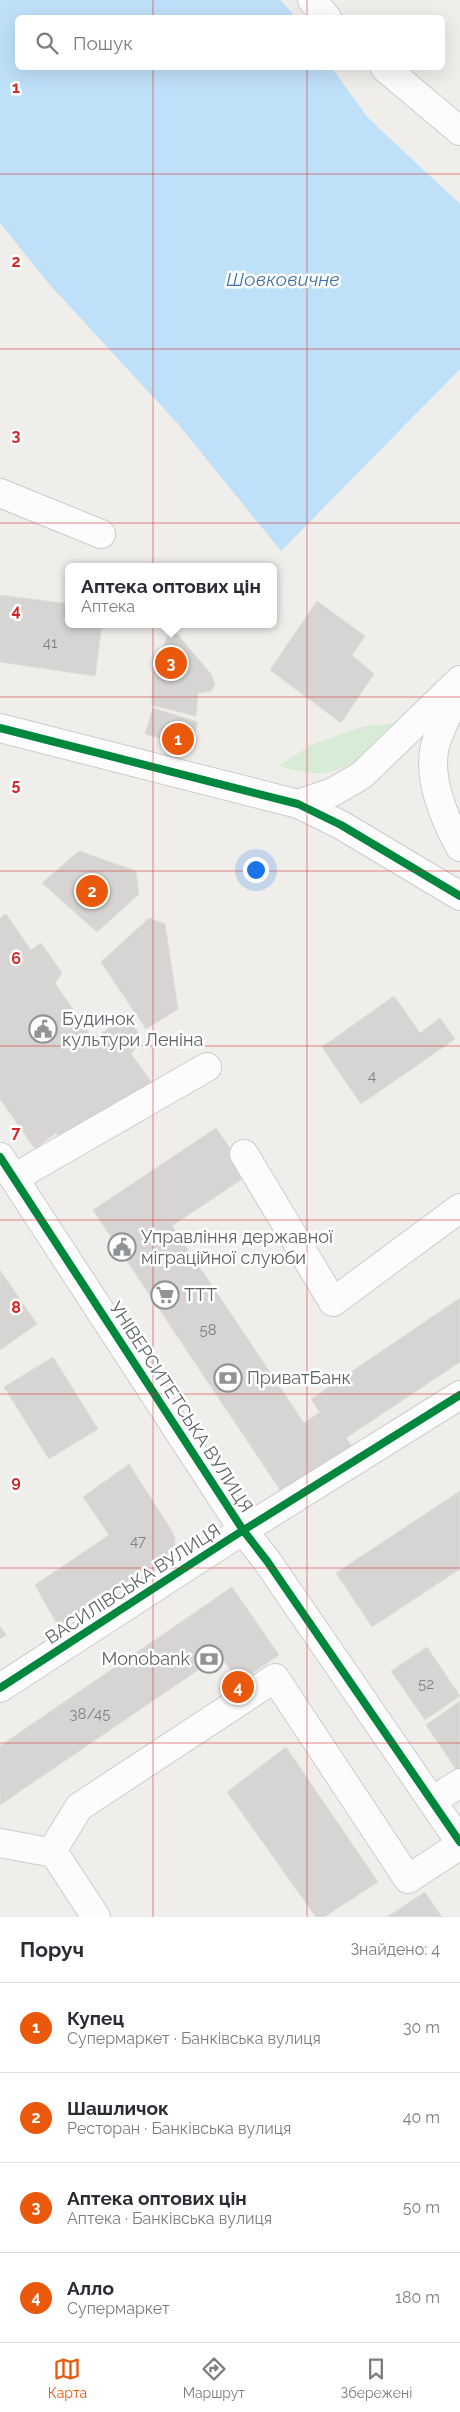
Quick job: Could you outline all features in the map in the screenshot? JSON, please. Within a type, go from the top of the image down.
[{"type":"street","points":[[312,0],[324,15]]},
{"type":"street","points":[[387,70],[460,131]]},
{"type":"street","points":[[0,493],[101,534]]},
{"type":"street","points":[[298,804],[333,792],[362,775],[460,680]]},
{"type":"street","points":[[460,688],[435,747],[435,783],[448,826],[460,847]]},
{"type":"street","points":[[0,728],[298,804],[341,825],[460,896]]},
{"type":"street","points":[[7,1167],[207,1067]]},
{"type":"street","points":[[244,1154],[333,1302],[460,1208]]},
{"type":"street","name":"УНІВЕРСИТЕТСЬКА ВУЛИЦЯ","points":[[7,1167],[243,1530],[267,1561],[460,1844]]},
{"type":"street","name":"ВАСИЛІВСЬКА ВУЛИЦЯ","points":[[0,1688],[243,1530],[460,1395]]},
{"type":"street","points":[[51,1852],[79,1807],[275,1678],[408,1879],[460,1844]]},
{"type":"street","points":[[432,1801],[460,1783]]},
{"type":"street","points":[[0,1843],[54,1853],[96,1917]]},
{"type":"green space","points":[[400,723],[365,754],[334,770],[312,773],[278,766],[311,745],[365,726]]},
{"type":"water","name":"Шовковичне","points":[[0,0],[280,0],[294,15],[15,15],[15,70],[333,70],[368,118],[460,204],[460,369],[281,551],[178,424],[50,285],[0,223]]},
{"type":"building","points":[[0,595],[65,603],[65,628],[101,628],[95,676],[0,662]]},
{"type":"building","points":[[317,601],[365,636],[352,655],[374,674],[341,723],[270,670]]},
{"type":"building","points":[[172,628],[211,674],[215,685],[211,691],[198,693],[196,716],[152,705],[153,674]]},
{"type":"building","points":[[153,708],[198,722],[190,747],[145,734]]},
{"type":"building","points":[[79,851],[136,871],[139,894],[97,932],[42,883]]},
{"type":"building","name":"Будинок культури Леніна","points":[[6,914],[31,950],[41,943],[62,973],[55,983],[93,1039],[121,1020],[131,1022],[140,1036],[137,1046],[131,1054],[153,1084],[62,1142],[56,1133],[35,1149],[0,1099],[0,918]]},
{"type":"building","points":[[149,918],[165,924],[178,1009],[146,1029],[101,962]]},
{"type":"building","points":[[394,996],[420,1033],[440,1018],[455,1039],[361,1104],[322,1047]]},
{"type":"building","points":[[216,1128],[248,1175],[172,1226],[304,1423],[320,1412],[311,1399],[460,1298],[460,1362],[346,1438],[352,1446],[282,1493],[93,1210]]},
{"type":"building","points":[[0,1270],[37,1324],[0,1350]]},
{"type":"building","points":[[53,1357],[98,1429],[49,1459],[4,1387]]},
{"type":"building","points":[[129,1464],[172,1531],[175,1538],[175,1551],[58,1626],[35,1585],[109,1535],[83,1497]]},
{"type":"building","points":[[460,1491],[460,1569],[372,1627],[336,1573]]},
{"type":"building","points":[[232,1587],[279,1655],[239,1682],[220,1655],[0,1805],[0,1746]]},
{"type":"building","points":[[0,1626],[6,1635],[0,1639]]},
{"type":"building","points":[[427,1647],[460,1696],[425,1720],[391,1671]]},
{"type":"building","points":[[460,1701],[460,1770],[458,1772],[426,1725]]},
{"type":"building","points":[[286,1747],[378,1882],[324,1917],[316,1917],[227,1792]]},
{"type":"building","points":[[425,1892],[442,1917],[387,1917]]},
{"type":"cycle path","points":[[0,728],[298,804],[341,825],[460,896]]},
{"type":"cycle path","points":[[0,1157],[243,1530],[267,1561],[460,1842]]},
{"type":"cycle path","points":[[0,1688],[231,1538],[460,1395]]},
{"type":"place","name":"Аптека оптових цін","points":[[171,663]]},
{"type":"place","name":"Купец","points":[[178,739]]},
{"type":"place","name":"Шашличок","points":[[92,891]]},
{"type":"place","name":"Будинок культури Леніна","points":[[43,1029]]},
{"type":"place","name":"Управління державної міграційної слуюби","points":[[122,1247]]},
{"type":"place","name":"ТТТ","points":[[165,1295]]},
{"type":"place","name":"ПриватБанк","points":[[228,1378]]},
{"type":"place","name":"Monobank","points":[[209,1659]]},
{"type":"place","name":"Алло","points":[[238,1687]]}]
